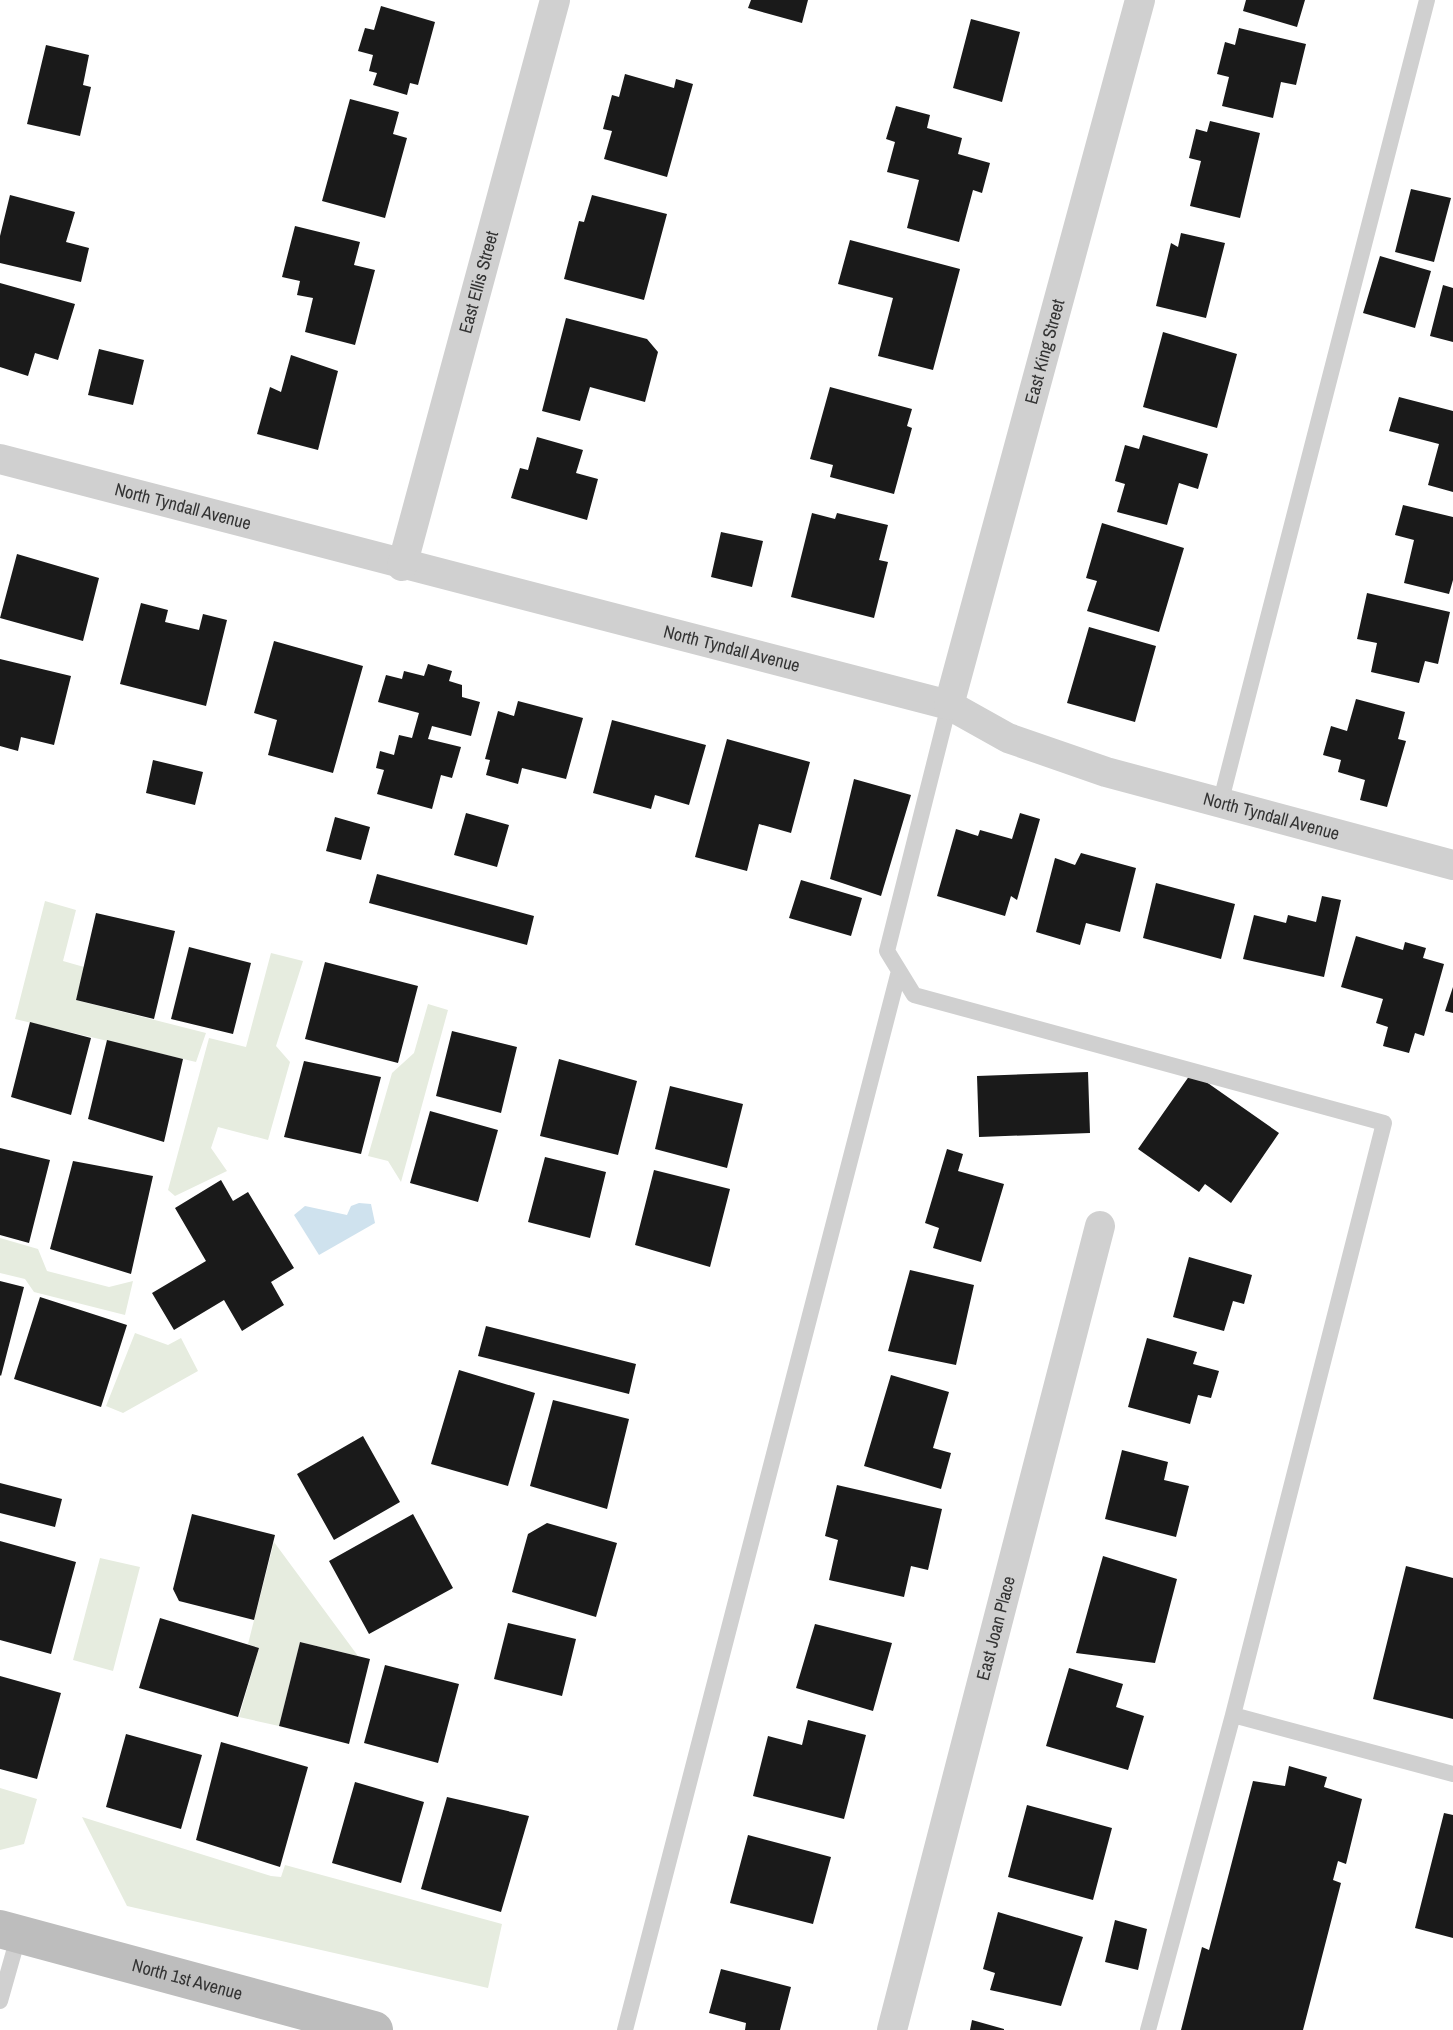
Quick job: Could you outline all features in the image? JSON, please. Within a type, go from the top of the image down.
[{"type":"main road","name":"North 1st Avenue","points":[[9,1932],[327,2024],[374,2030]]},
{"type":"street","name":"East King Street","points":[[949,705],[1140,0]]},
{"type":"street","name":"East Ellis Street","points":[[402,566],[550,1]]},
{"type":"street","name":"North Tyndall Avenue","points":[[0,459],[402,566],[949,705],[1008,738],[1106,772],[1453,865]]},
{"type":"street","name":"East Joan Place","points":[[892,2030],[1100,1226]]},
{"type":"lane","points":[[1220,804],[1427,0]]},
{"type":"lane","points":[[949,705],[887,951],[914,995],[1384,1123],[1233,1715],[1148,2030]]},
{"type":"lane","points":[[625,2030],[900,971]]},
{"type":"lane","points":[[1233,1715],[1453,1774]]},
{"type":"lane","points":[[0,2001],[9,1932]]},
{"type":"shaded area","points":[[45,901],[76,910],[63,961],[84,967],[76,1000],[206,1033],[196,1062],[15,1019]]},
{"type":"shaded area","points":[[271,953],[303,961],[276,1046],[290,1062],[268,1140],[218,1127],[211,1148],[227,1171],[175,1196],[168,1190],[209,1038],[246,1047]]},
{"type":"shaded area","points":[[428,1004],[448,1010],[401,1182],[388,1161],[368,1156],[392,1073],[414,1053]]},
{"type":"shaded area","points":[[0,1238],[38,1249],[47,1271],[109,1287],[133,1281],[125,1315],[34,1292],[25,1279],[0,1273]]},
{"type":"shaded area","points":[[135,1333],[168,1345],[181,1338],[198,1371],[123,1413],[106,1406]]},
{"type":"shaded area","points":[[274,1542],[358,1656],[300,1642],[279,1726],[239,1717],[259,1648],[248,1644]]},
{"type":"shaded area","points":[[100,1558],[140,1567],[113,1671],[73,1660]]},
{"type":"shaded area","points":[[0,1788],[37,1799],[24,1844],[0,1850]]},
{"type":"shaded area","points":[[82,1817],[271,1876],[281,1877],[285,1865],[502,1924],[488,1988],[127,1906]]},
{"type":"water","points":[[359,1203],[371,1204],[375,1223],[319,1255],[294,1215],[305,1206],[347,1215],[351,1206]]},
{"type":"building","points":[[751,0],[808,0],[802,23],[748,8]]},
{"type":"building","points":[[1246,0],[1305,0],[1297,27],[1243,11]]},
{"type":"building","points":[[381,6],[435,22],[418,85],[410,83],[407,95],[373,85],[377,73],[369,71],[373,55],[358,51],[365,28],[374,30]]},
{"type":"building","points":[[971,19],[1020,32],[1002,102],[953,88]]},
{"type":"building","points":[[1239,28],[1306,44],[1296,85],[1281,82],[1273,118],[1222,106],[1229,77],[1217,74],[1225,42],[1235,45]]},
{"type":"building","points":[[46,45],[89,55],[83,85],[91,87],[80,136],[27,124]]},
{"type":"building","points":[[625,74],[674,88],[676,79],[693,84],[667,177],[604,159],[612,131],[603,129],[612,95],[619,97]]},
{"type":"building","points":[[350,99],[399,112],[393,134],[407,138],[385,218],[322,201]]},
{"type":"building","points":[[896,106],[930,115],[927,128],[962,138],[958,154],[990,163],[982,193],[973,190],[959,242],[907,228],[919,180],[887,172],[895,142],[886,139]]},
{"type":"building","points":[[1210,121],[1260,133],[1240,218],[1190,206],[1201,161],[1189,158],[1196,129],[1207,132]]},
{"type":"building","points":[[1411,189],[1451,198],[1434,262],[1395,252]]},
{"type":"building","points":[[10,195],[75,212],[66,242],[89,248],[81,282],[0,263],[0,236]]},
{"type":"building","points":[[592,195],[667,214],[644,300],[564,279],[579,221],[584,222]]},
{"type":"building","points":[[295,226],[360,242],[354,265],[375,270],[355,345],[305,332],[313,298],[297,295],[300,281],[282,277]]},
{"type":"building","points":[[1181,233],[1225,243],[1206,318],[1156,306],[1171,243],[1178,247]]},
{"type":"building","points":[[850,240],[960,269],[933,370],[878,356],[893,298],[838,284]]},
{"type":"building","points":[[1380,256],[1431,271],[1415,328],[1363,313]]},
{"type":"building","points":[[0,283],[75,304],[58,360],[35,353],[28,376],[0,367]]},
{"type":"building","points":[[1443,285],[1453,288],[1453,342],[1430,336]]},
{"type":"building","points":[[566,318],[647,339],[658,352],[645,402],[590,387],[580,421],[542,411]]},
{"type":"building","points":[[1163,332],[1237,354],[1217,428],[1143,407]]},
{"type":"building","points":[[99,349],[144,360],[133,405],[88,395]]},
{"type":"building","points":[[291,355],[338,371],[318,450],[257,434],[270,387],[281,392]]},
{"type":"building","points":[[830,387],[912,409],[907,426],[912,428],[894,494],[830,477],[833,465],[810,459]]},
{"type":"building","points":[[1399,397],[1453,411],[1453,492],[1428,485],[1439,444],[1389,431]]},
{"type":"building","points":[[1143,435],[1208,454],[1198,489],[1179,483],[1167,525],[1117,512],[1125,484],[1115,481],[1125,445],[1139,449]]},
{"type":"building","points":[[537,437],[583,450],[576,473],[598,479],[587,520],[511,498],[520,468],[528,470]]},
{"type":"building","points":[[1403,505],[1453,517],[1453,580],[1449,594],[1404,583],[1414,540],[1395,535]]},
{"type":"building","points":[[812,513],[835,519],[837,513],[888,525],[879,560],[888,562],[874,618],[791,597]]},
{"type":"building","points":[[1102,523],[1184,548],[1159,632],[1087,611],[1097,581],[1086,578]]},
{"type":"building","points":[[721,532],[763,541],[752,587],[711,577]]},
{"type":"building","points":[[17,554],[99,578],[83,641],[0,618]]},
{"type":"building","points":[[1367,593],[1450,612],[1438,664],[1425,661],[1419,683],[1371,672],[1377,643],[1357,639]]},
{"type":"building","points":[[141,603],[168,610],[165,622],[199,630],[203,614],[227,620],[206,706],[120,684]]},
{"type":"building","points":[[1089,627],[1156,646],[1135,722],[1067,703]]},
{"type":"building","points":[[274,641],[363,666],[333,773],[268,755],[277,720],[254,713]]},
{"type":"building","points":[[0,659],[71,676],[54,745],[21,737],[18,751],[0,746]]},
{"type":"building","points":[[428,664],[452,671],[449,681],[462,685],[462,697],[480,702],[471,736],[432,726],[428,739],[461,747],[452,778],[441,775],[432,809],[377,794],[384,770],[376,768],[380,751],[394,755],[399,735],[412,738],[419,713],[378,702],[386,675],[402,679],[404,671],[424,676]]},
{"type":"building","points":[[1356,699],[1405,712],[1398,739],[1406,741],[1387,807],[1360,800],[1365,780],[1338,772],[1341,760],[1323,755],[1331,726],[1347,731]]},
{"type":"building","points":[[518,701],[583,718],[566,779],[522,768],[518,784],[486,775],[490,760],[485,759],[498,711],[514,716]]},
{"type":"building","points":[[612,720],[706,745],[689,805],[655,795],[651,809],[593,793]]},
{"type":"building","points":[[727,739],[810,762],[791,833],[759,824],[747,871],[695,857]]},
{"type":"building","points":[[153,760],[203,772],[195,805],[146,793]]},
{"type":"building","points":[[854,779],[911,795],[881,896],[830,879]]},
{"type":"building","points":[[466,813],[509,825],[497,867],[454,855]]},
{"type":"building","points":[[1020,813],[1040,819],[1017,900],[1011,896],[1005,916],[937,896],[956,829],[978,836],[980,830],[1012,839]]},
{"type":"building","points":[[335,817],[370,827],[361,860],[326,851]]},
{"type":"building","points":[[1081,853],[1136,868],[1120,932],[1086,923],[1080,945],[1036,932],[1055,858],[1075,865]]},
{"type":"building","points":[[377,874],[534,916],[527,945],[369,903]]},
{"type":"building","points":[[801,880],[862,898],[851,936],[789,918]]},
{"type":"building","points":[[1156,883],[1235,904],[1221,959],[1143,938]]},
{"type":"building","points":[[1322,896],[1341,900],[1324,977],[1243,959],[1254,915],[1286,923],[1288,915],[1316,922]]},
{"type":"building","points":[[96,913],[175,931],[154,1019],[76,1000]]},
{"type":"building","points":[[1356,936],[1403,950],[1405,942],[1426,948],[1423,958],[1444,964],[1424,1036],[1415,1033],[1409,1053],[1383,1046],[1388,1027],[1376,1023],[1383,999],[1341,987]]},
{"type":"building","points":[[189,947],[251,963],[233,1034],[171,1019]]},
{"type":"building","points":[[325,962],[418,986],[398,1063],[305,1039]]},
{"type":"building","points":[[1453,987],[1453,1013],[1445,1011]]},
{"type":"building","points":[[30,1022],[91,1038],[71,1115],[11,1097]]},
{"type":"building","points":[[452,1031],[517,1047],[501,1113],[436,1096]]},
{"type":"building","points":[[107,1040],[183,1059],[164,1142],[88,1119]]},
{"type":"building","points":[[559,1059],[637,1081],[618,1155],[540,1136]]},
{"type":"building","points":[[304,1061],[381,1077],[361,1154],[284,1137]]},
{"type":"building","points":[[1088,1072],[1090,1133],[979,1137],[977,1076]]},
{"type":"building","points":[[1192,1072],[1279,1133],[1231,1203],[1205,1184],[1199,1192],[1138,1149]]},
{"type":"building","points":[[670,1086],[743,1104],[727,1168],[655,1149]]},
{"type":"building","points":[[430,1111],[498,1130],[478,1202],[410,1183]]},
{"type":"building","points":[[0,1148],[50,1160],[29,1243],[0,1235]]},
{"type":"building","points":[[947,1149],[963,1154],[958,1171],[1004,1184],[981,1262],[933,1248],[939,1228],[925,1223]]},
{"type":"building","points":[[545,1157],[606,1172],[590,1238],[528,1222]]},
{"type":"building","points":[[73,1161],[153,1176],[131,1274],[50,1249]]},
{"type":"building","points":[[654,1170],[730,1189],[710,1267],[635,1245]]},
{"type":"building","points":[[221,1180],[233,1201],[248,1192],[294,1268],[271,1282],[284,1305],[242,1331],[224,1300],[174,1330],[152,1293],[206,1261],[175,1208]]},
{"type":"building","points":[[1189,1257],[1252,1275],[1244,1304],[1233,1301],[1224,1331],[1173,1317]]},
{"type":"building","points":[[910,1270],[974,1285],[956,1365],[888,1351]]},
{"type":"building","points":[[0,1281],[24,1287],[1,1376],[0,1375]]},
{"type":"building","points":[[40,1297],[127,1325],[101,1407],[14,1379]]},
{"type":"building","points":[[486,1326],[636,1364],[629,1394],[478,1356]]},
{"type":"building","points":[[1147,1338],[1197,1352],[1193,1364],[1219,1371],[1211,1398],[1198,1395],[1190,1424],[1128,1407]]},
{"type":"building","points":[[459,1370],[535,1393],[508,1486],[431,1464]]},
{"type":"building","points":[[891,1375],[949,1392],[933,1448],[951,1453],[941,1489],[864,1466]]},
{"type":"building","points":[[553,1400],[629,1419],[607,1509],[530,1486]]},
{"type":"building","points":[[363,1436],[400,1502],[334,1540],[297,1474]]},
{"type":"building","points":[[1122,1450],[1168,1462],[1164,1480],[1189,1486],[1176,1537],[1105,1519]]},
{"type":"building","points":[[0,1483],[62,1499],[55,1527],[0,1513]]},
{"type":"building","points":[[837,1485],[942,1509],[928,1570],[911,1566],[904,1597],[829,1580],[838,1540],[825,1536]]},
{"type":"building","points":[[192,1514],[275,1535],[254,1620],[179,1601],[173,1589]]},
{"type":"building","points":[[413,1514],[453,1588],[369,1634],[329,1561]]},
{"type":"building","points":[[547,1523],[617,1543],[596,1617],[512,1592],[528,1534]]},
{"type":"building","points":[[0,1541],[76,1562],[51,1654],[0,1640]]},
{"type":"building","points":[[1103,1556],[1177,1579],[1155,1663],[1076,1653]]},
{"type":"building","points":[[1406,1566],[1453,1578],[1453,1719],[1373,1699]]},
{"type":"building","points":[[160,1618],[259,1648],[238,1717],[139,1688]]},
{"type":"building","points":[[508,1623],[576,1639],[562,1696],[494,1679]]},
{"type":"building","points":[[815,1624],[892,1643],[873,1711],[796,1688]]},
{"type":"building","points":[[300,1642],[370,1659],[349,1744],[279,1726]]},
{"type":"building","points":[[385,1665],[459,1684],[438,1763],[364,1743]]},
{"type":"building","points":[[1069,1668],[1123,1684],[1116,1707],[1144,1716],[1128,1770],[1046,1746]]},
{"type":"building","points":[[0,1676],[61,1693],[37,1779],[0,1769]]},
{"type":"building","points":[[808,1720],[866,1735],[844,1819],[753,1796],[768,1736],[802,1745]]},
{"type":"building","points":[[126,1734],[202,1755],[181,1829],[106,1807]]},
{"type":"building","points":[[221,1742],[308,1767],[280,1867],[196,1840]]},
{"type":"building","points":[[1289,1766],[1327,1777],[1324,1787],[1362,1799],[1346,1864],[1338,1861],[1333,1880],[1341,1883],[1303,2030],[1181,2030],[1202,1947],[1209,1950],[1253,1781],[1285,1786]]},
{"type":"building","points":[[355,1782],[424,1802],[401,1883],[332,1863]]},
{"type":"building","points":[[447,1797],[529,1816],[501,1912],[421,1889]]},
{"type":"building","points":[[1027,1805],[1112,1828],[1093,1900],[1008,1877]]},
{"type":"building","points":[[1444,1813],[1453,1815],[1453,1938],[1415,1928]]},
{"type":"building","points":[[748,1835],[831,1857],[813,1924],[730,1903]]},
{"type":"building","points":[[998,1912],[1083,1937],[1061,2006],[990,1990],[995,1973],[983,1969]]},
{"type":"building","points":[[1115,1920],[1147,1929],[1138,1970],[1105,1962]]},
{"type":"building","points":[[721,1969],[791,1987],[780,2030],[745,2030],[746,2023],[709,2013]]},
{"type":"building","points":[[972,2020],[1004,2029],[1004,2030],[970,2030]]}]
